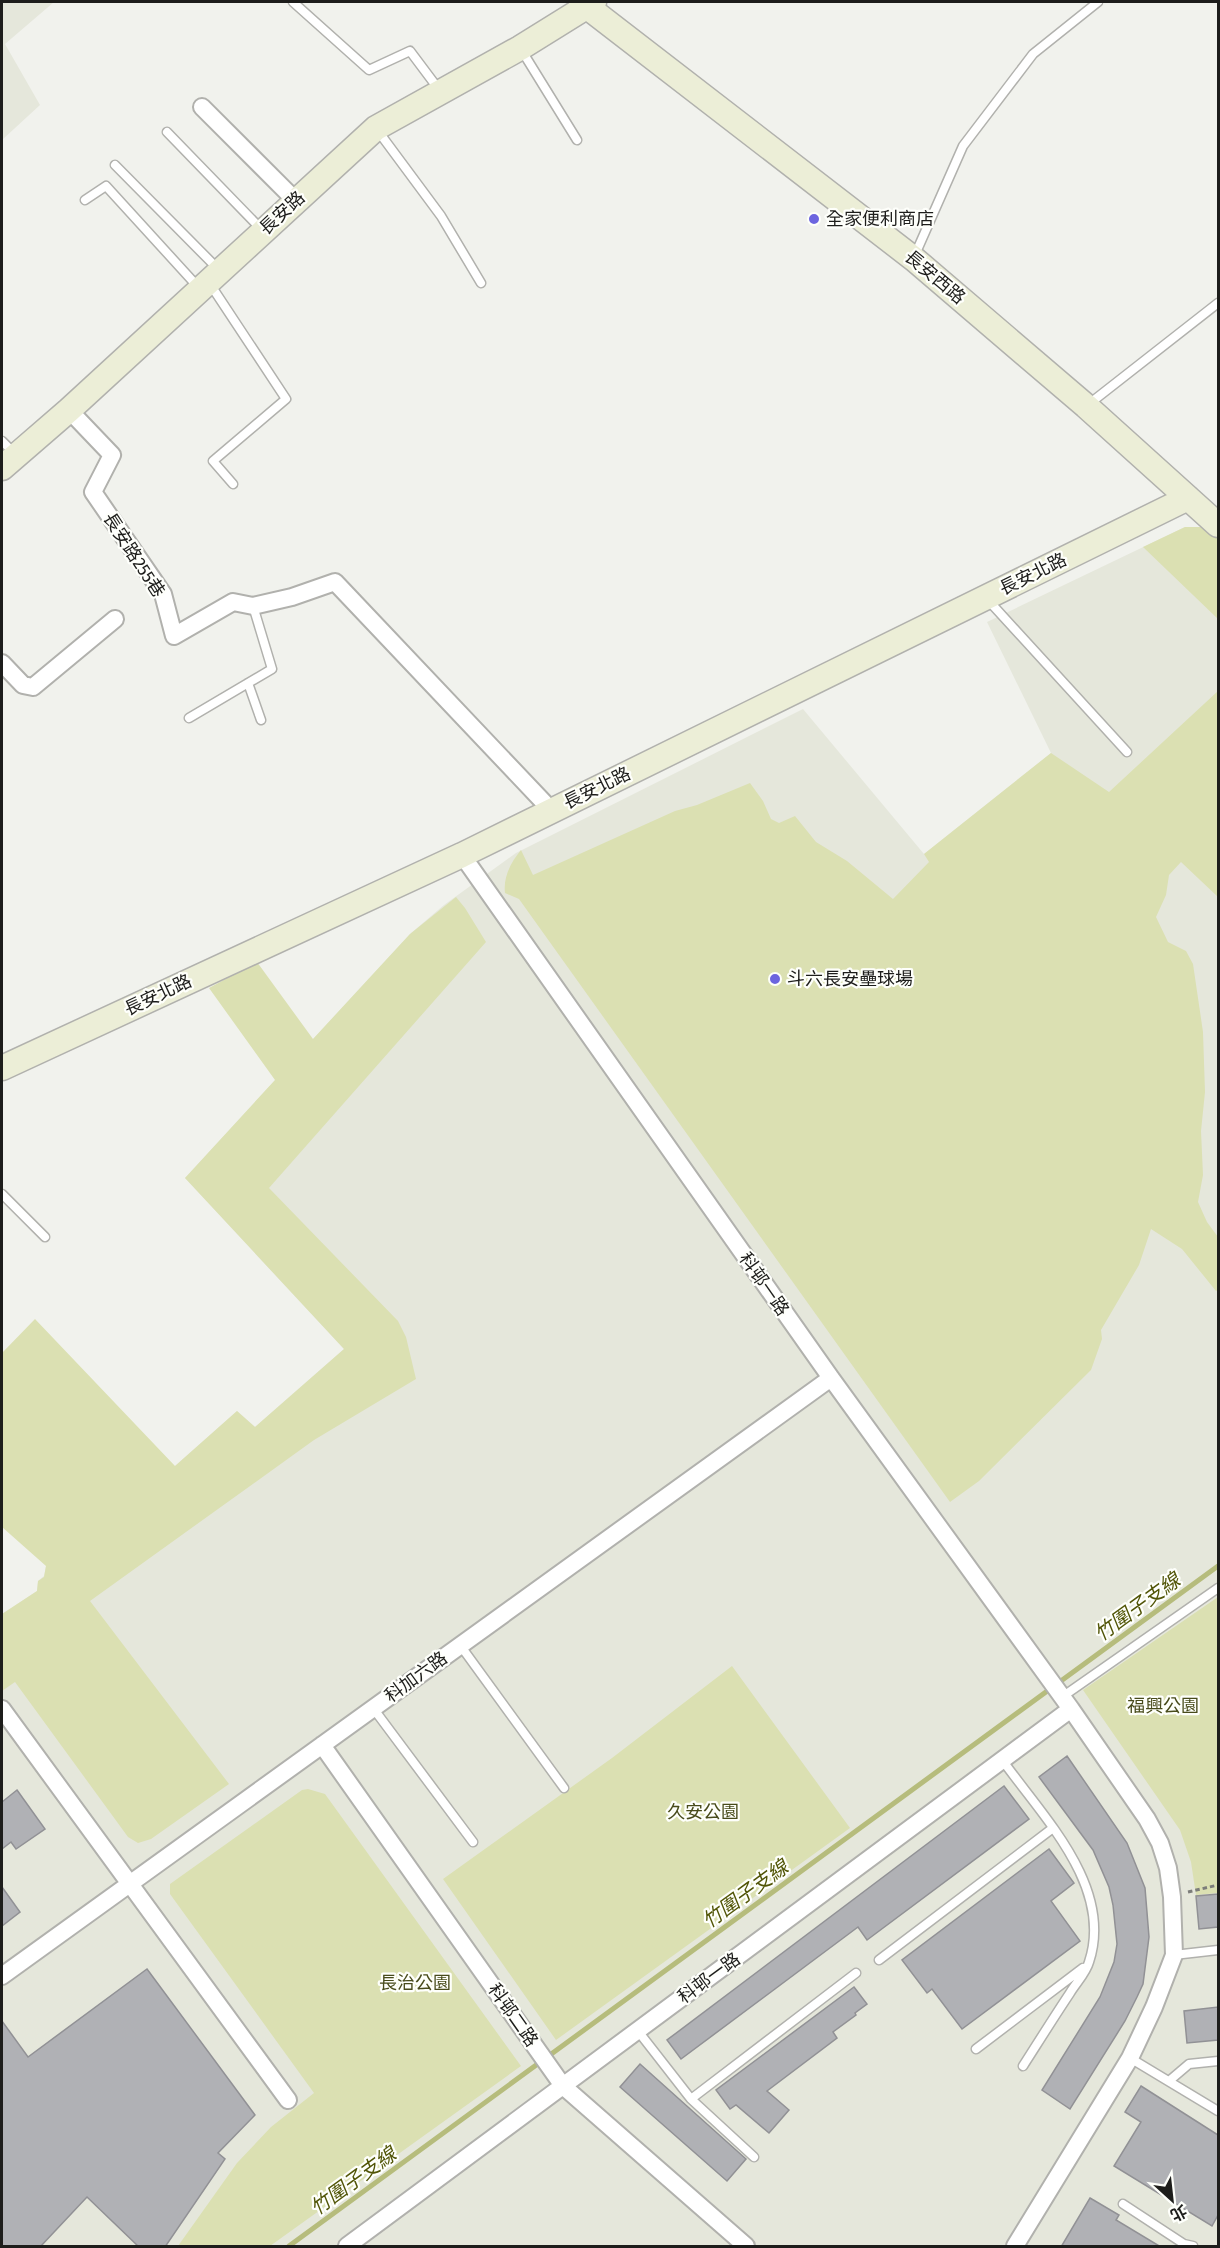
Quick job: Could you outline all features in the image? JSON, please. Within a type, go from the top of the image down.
[{"type":"street","name":"長安路","points":[[6,455],[69,410],[376,128],[520,48],[588,3]]},
{"type":"street","name":"長安西路","points":[[588,3],[914,259],[1086,406],[1218,525]]},
{"type":"street","points":[[202,106],[295,200]]},
{"type":"street","name":"長安路255巷","points":[[69,410],[112,455],[93,492],[163,594],[174,636],[233,602],[253,606]]},
{"type":"street","name":"長安北路","points":[[2,1068],[462,855],[1188,498]]},
{"type":"street","points":[[253,606],[292,597],[335,582],[552,811]]},
{"type":"street","points":[[2,663],[23,685],[33,687],[115,620]]},
{"type":"street","name":"科邨一路","points":[[462,855],[831,1378],[1066,1703],[1147,1819],[1160,1843],[1168,1869],[1172,1897],[1174,1955],[1154,2007],[1130,2058],[1016,2247]]},
{"type":"street","name":"科加六路","points":[[2,1976],[831,1378]]},
{"type":"street","name":"科邨一路","points":[[347,2247],[1003,1761],[1066,1703]]},
{"type":"street","points":[[2,1709],[288,2100]]},
{"type":"street","name":"科邨二路","points":[[322,1745],[563,2086],[746,2247]]},
{"type":"lane","points":[[293,2],[369,70],[410,51],[440,91]]},
{"type":"lane","points":[[914,259],[963,146],[1033,54],[1098,2]]},
{"type":"lane","points":[[520,48],[577,140]]},
{"type":"lane","points":[[376,128],[441,216],[481,283]]},
{"type":"lane","points":[[167,132],[262,231]]},
{"type":"lane","points":[[115,165],[209,280],[286,399],[213,461],[233,484]]},
{"type":"lane","points":[[85,200],[106,186],[209,280]]},
{"type":"lane","points":[[1086,406],[1218,303]]},
{"type":"lane","points":[[986,597],[1127,752]]},
{"type":"lane","points":[[189,718],[272,669],[253,606]]},
{"type":"lane","points":[[248,683],[261,720]]},
{"type":"lane","points":[[2,1194],[45,1238]]},
{"type":"lane","points":[[1066,1703],[1218,1588]]},
{"type":"lane","points":[[460,1645],[564,1788]]},
{"type":"lane","points":[[374,1708],[473,1842]]},
{"type":"lane","points":[[1003,1761],[1053,1828],[1078,1869],[1092,1908],[1095,1926],[1089,1964],[1023,2066]]},
{"type":"lane","points":[[879,1960],[1053,1828]]},
{"type":"lane","points":[[1174,1955],[1218,1950]]},
{"type":"lane","points":[[976,2049],[1089,1964]]},
{"type":"lane","points":[[692,2099],[856,1973]]},
{"type":"lane","points":[[638,2031],[692,2099],[754,2157]]},
{"type":"lane","points":[[1130,2058],[1218,2111]]},
{"type":"lane","points":[[1168,2081],[1189,2064],[1218,2061]]},
{"type":"lane","points":[[1123,2204],[1184,2244],[1193,2247]]},
{"type":"path","points":[[1172,1897],[1218,1885]]},
{"type":"shaded area","points":[[2,2],[54,2],[5,44],[40,105],[2,140]]},
{"type":"shaded area","points":[[1185,527],[1207,527],[1218,537],[1218,2246],[2,2246],[2,1614],[37,1591],[38,1581],[44,1576],[46,1566],[175,1466],[237,1411],[255,1427],[344,1349],[185,1178],[410,934],[444,905],[516,853],[803,709],[924,854],[1051,753],[987,622]]},
{"type":"green space","points":[[1185,527],[1207,527],[1218,537],[1218,619],[1143,547]]},
{"type":"green space","points":[[1218,691],[1218,897],[1181,862],[1169,875],[1166,895],[1156,917],[1168,942],[1186,951],[1193,964],[1203,1032],[1205,1092],[1201,1131],[1203,1175],[1198,1202],[1207,1222],[1218,1237],[1218,1290],[1216,1291],[1182,1249],[1151,1229],[1139,1265],[1101,1330],[1102,1339],[1091,1370],[979,1481],[950,1502],[519,899],[505,893],[507,876],[521,850],[533,875],[675,811],[697,805],[750,783],[763,801],[771,819],[779,823],[795,816],[816,842],[847,861],[893,899],[929,862],[924,854],[1051,753],[1109,792]]},
{"type":"green space","points":[[456,897],[486,942],[269,1188],[398,1321],[406,1337],[416,1379],[314,1440],[90,1601],[229,1784],[151,1839],[138,1843],[128,1837],[15,1682],[2,1691],[2,1614],[37,1591],[38,1581],[44,1577],[46,1566],[2,1527],[2,1353],[35,1319],[175,1466],[237,1411],[255,1427],[344,1349],[185,1178],[275,1080],[209,988],[257,962],[313,1039],[410,934]]},
{"type":"green space","name":"福興公園","points":[[1218,1597],[1218,1893],[1196,1895],[1191,1862],[1180,1830],[1083,1690]]},
{"type":"green space","name":"久安公園","points":[[732,1666],[850,1828],[556,2040],[443,1879],[612,1758]]},
{"type":"green space","name":"長治公園","points":[[308,1789],[325,1794],[521,2066],[270,2246],[178,2246],[237,2163],[271,2127],[314,2093],[170,1894],[170,1884],[302,1790]]},
{"type":"building","points":[[1067,1756],[1127,1843],[1145,1888],[1149,1937],[1143,1984],[1125,2021],[1070,2109],[1042,2090],[1100,1997],[1114,1962],[1117,1944],[1109,1887],[1093,1850],[1039,1777]]},
{"type":"building","points":[[1004,1786],[1029,1819],[867,1940],[858,1927],[681,2059],[667,2040]]},
{"type":"building","points":[[17,1790],[45,1829],[16,1849],[11,1842],[2,1849],[2,1802]]},
{"type":"building","points":[[1049,1849],[1074,1883],[1051,1901],[1080,1941],[962,2029],[932,1989],[927,1993],[902,1960]]},
{"type":"building","points":[[2,1887],[20,1912],[2,1926]]},
{"type":"building","points":[[1218,1894],[1218,1927],[1199,1929],[1196,1896]]},
{"type":"building","points":[[147,1969],[255,2115],[218,2153],[225,2159],[165,2247],[139,2247],[87,2197],[40,2247],[2,2247],[2,2021],[28,2057]]},
{"type":"building","points":[[854,1987],[867,2004],[833,2032],[837,2038],[767,2091],[789,2110],[769,2133],[736,2105],[730,2109],[716,2090]]},
{"type":"building","points":[[1218,2007],[1218,2040],[1187,2043],[1184,2011]]},
{"type":"building","points":[[640,2064],[746,2159],[727,2181],[620,2087]]},
{"type":"building","points":[[1141,2086],[1218,2135],[1218,2215],[1212,2226],[1114,2166],[1141,2122],[1125,2112]]},
{"type":"building","points":[[1090,2198],[1119,2215],[1116,2220],[1161,2247],[1061,2247]]},
{"type":"waterway","name":"竹圍子支線","points":[[289,2246],[1218,1566]]},
{"type":"place","name":"全家便利商店","points":[[814,219]]},
{"type":"place","name":"斗六長安壘球場","points":[[775,979]]}]
